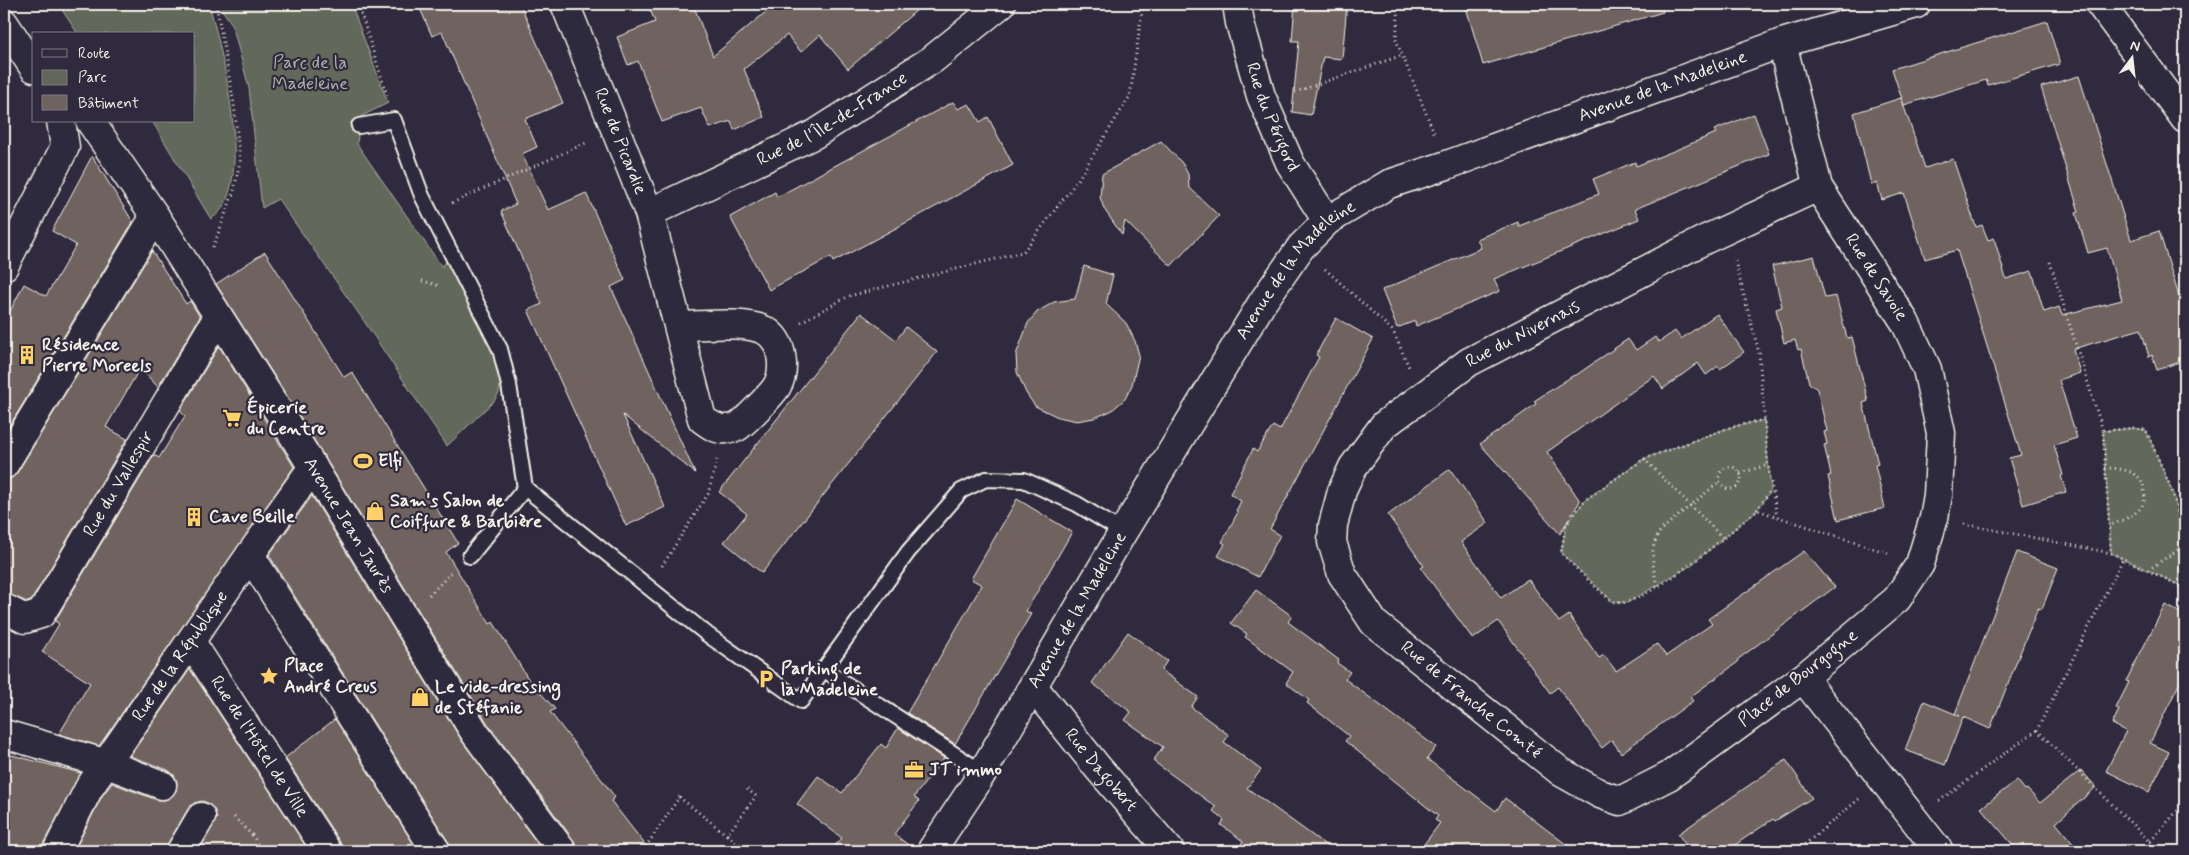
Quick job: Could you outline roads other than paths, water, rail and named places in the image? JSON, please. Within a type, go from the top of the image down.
[{"type":"street","name":"Rue de Picardie","points":[[565,4],[649,213],[702,419],[714,428],[724,430],[736,427],[777,386],[783,368],[780,350],[774,337],[765,331],[749,326],[679,326]]},
{"type":"street","name":"Rue de l'Île-de-France","points":[[649,213],[815,134],[933,59],[1001,4]]},
{"type":"street","name":"Rue du Périgord","points":[[1237,4],[1245,41],[1261,96],[1290,163],[1327,222]]},
{"type":"street","name":"Avenue de la Madeleine","points":[[930,851],[979,778],[1034,688],[1123,532],[1262,303],[1301,247],[1327,222],[1389,184],[1447,165],[1782,43],[1916,4]]},
{"type":"street","points":[[2100,4],[2185,119]]},
{"type":"street","points":[[4,23],[32,65]]},
{"type":"street","name":"Rue de Savoie","points":[[1782,43],[1818,187],[1906,322],[1927,369],[1941,433],[1938,495],[1934,518]]},
{"type":"street","points":[[4,266],[65,147],[62,122]]},
{"type":"street","name":"Avenue Jean Jaurès","points":[[91,122],[155,216],[313,467],[475,733],[562,851]]},
{"type":"street","name":"Rue du Nivernais","points":[[1342,574],[1332,542],[1333,525],[1342,491],[1353,467],[1384,424],[1469,362],[1726,229],[1818,187]]},
{"type":"street","points":[[4,465],[155,216]]},
{"type":"street","name":"Rue du Vallespir","points":[[4,608],[25,619],[41,614],[218,317]]},
{"type":"street","name":"Rue de la République","points":[[57,851],[89,788],[313,467]]},
{"type":"street","name":"Place de Bourgogne","points":[[1620,801],[1669,776],[1803,678],[1897,598],[1920,564],[1934,518]]},
{"type":"street","points":[[250,555],[436,851]]},
{"type":"street","name":"Rue de Franche Comté","points":[[1342,574],[1374,623],[1562,772],[1600,794],[1620,801]]},
{"type":"street","name":"Rue de l'Hôtel de Ville","points":[[191,642],[327,851]]},
{"type":"street","points":[[1803,678],[1939,851]]},
{"type":"street","name":"Rue Dagobert","points":[[1034,688],[1098,768],[1170,851]]},
{"type":"street","points":[[4,734],[107,764],[162,784]]},
{"type":"street","points":[[181,851],[201,817]]},
{"type":"lane","points":[[359,126],[394,120],[428,209],[500,349],[525,488],[647,588],[720,644],[801,701],[908,552],[961,491],[986,479],[1024,480],[1077,504],[1123,532]]},
{"type":"lane","points":[[497,397],[511,403]]},
{"type":"lane","points":[[470,556],[525,488]]},
{"type":"lane","points":[[823,669],[979,778]]},
{"type":"place","name":"Résidence Pierre Moreels","points":[[27,355]]},
{"type":"place","name":"Épicerie du Centre","points":[[232,418]]},
{"type":"place","name":"Elfi","points":[[363,461]]},
{"type":"place","name":"Sam's Salon de Coiffure & Barbière","points":[[375,511]]},
{"type":"place","name":"Cave Beille","points":[[194,517]]},
{"type":"place","name":"Place André Creus","points":[[269,676]]},
{"type":"place","name":"Parking de la Madeleine","points":[[766,679]]},
{"type":"place","name":"Le vide-dressing de Stéfanie","points":[[420,697]]},
{"type":"place","name":"JT immo","points":[[914,770]]},
{"type":"park label","name":"Parc de la Madeleine","points":[[310,73]]}]
